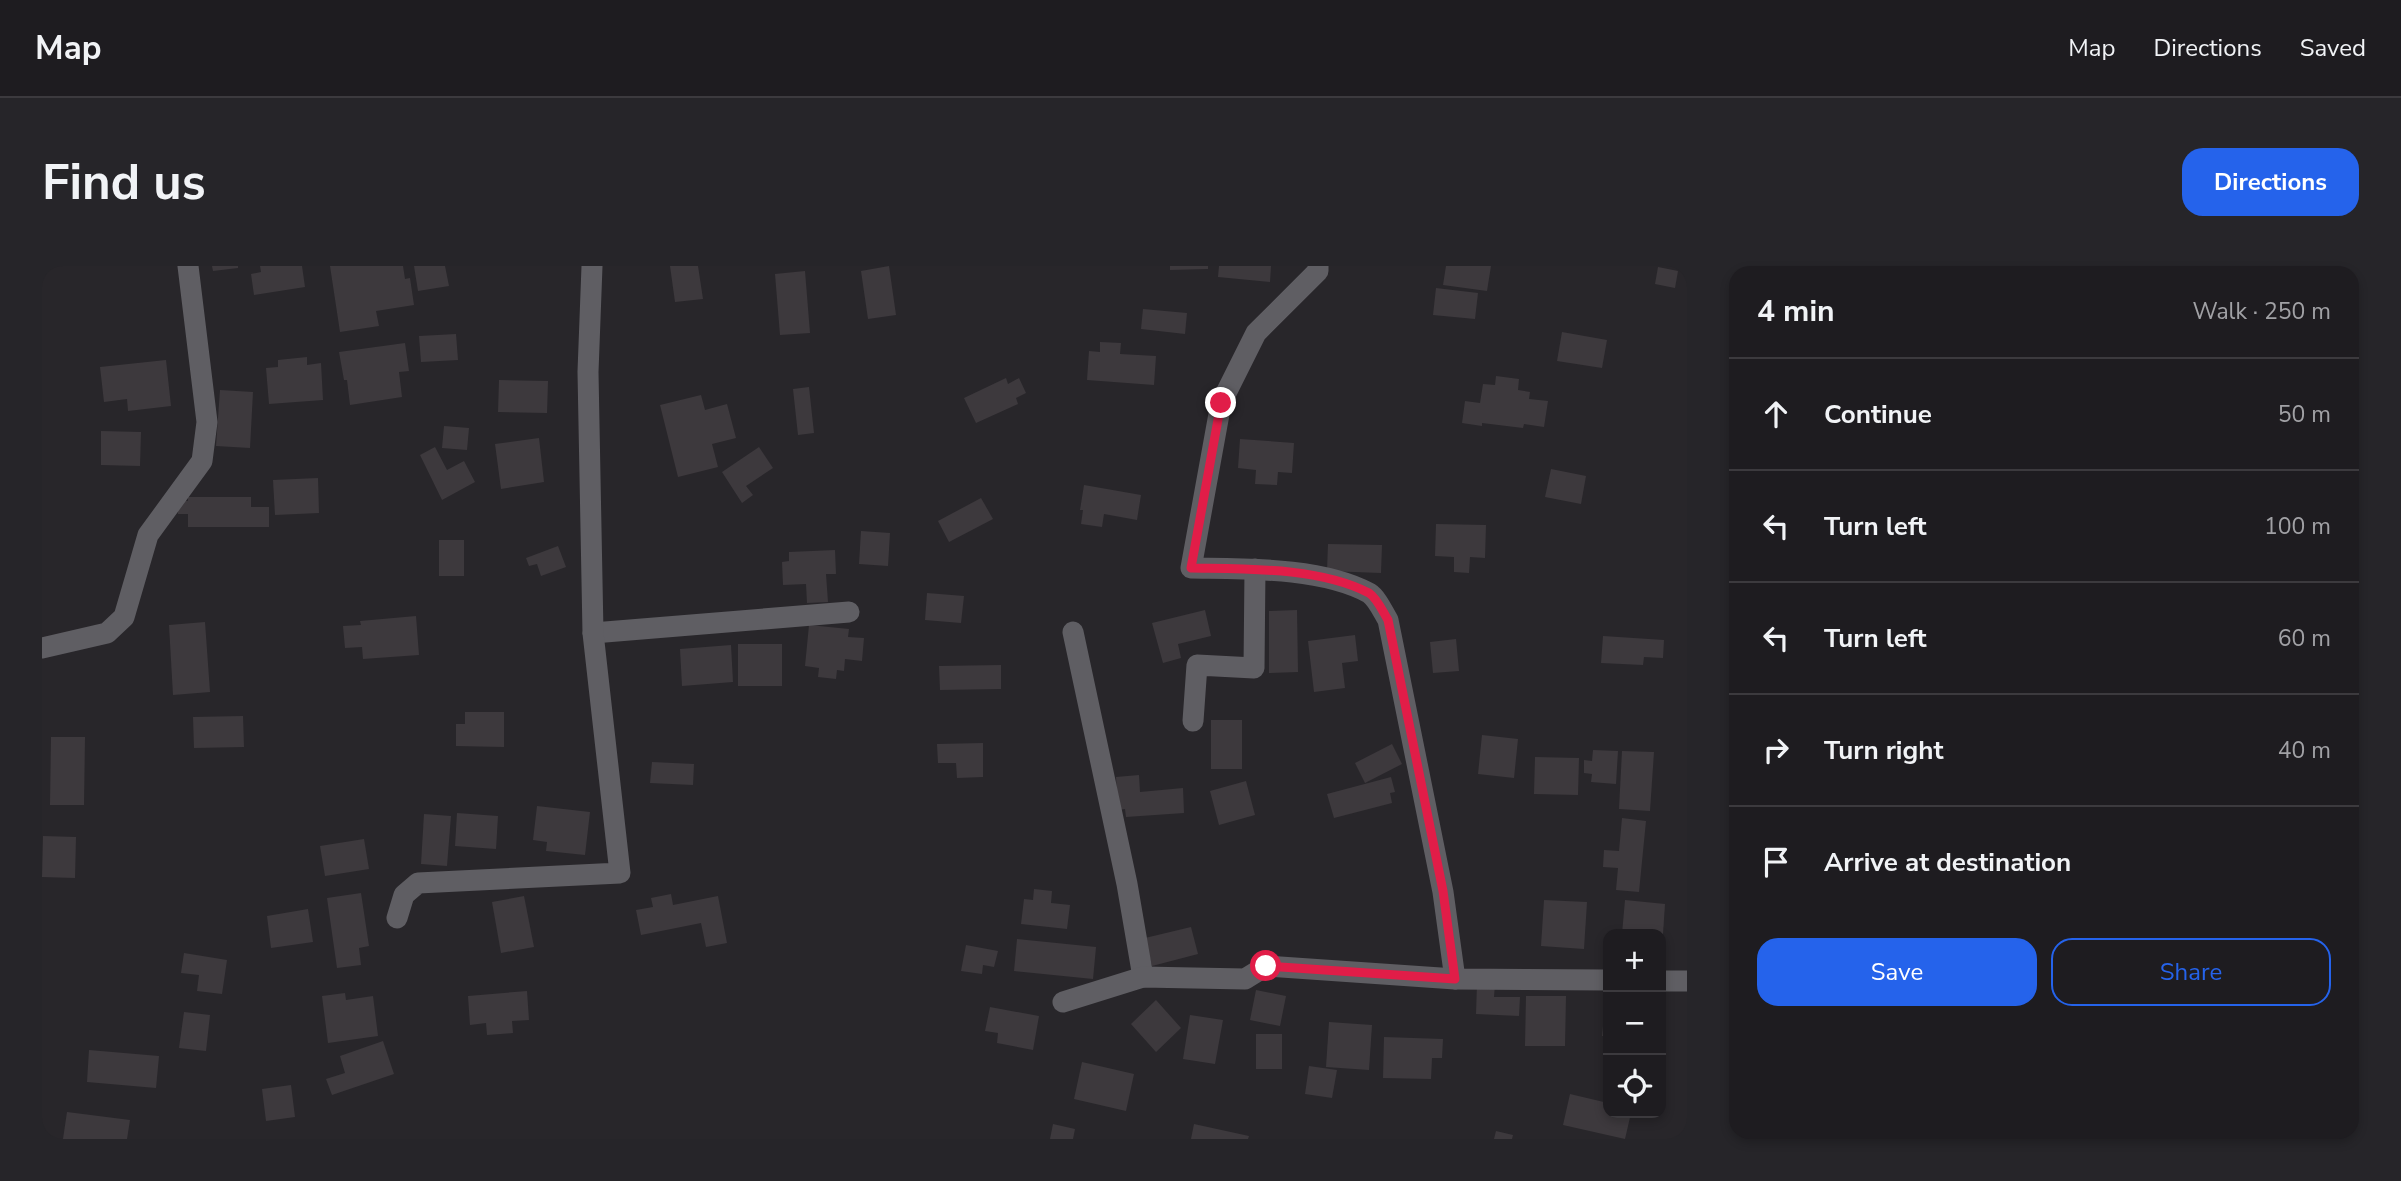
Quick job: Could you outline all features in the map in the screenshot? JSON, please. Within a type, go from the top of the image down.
[{"type":"street","points":[[42,648],[107,633],[124,617],[148,536],[202,461],[207,422],[188,266]]},
{"type":"street","points":[[397,918],[404,895],[418,883],[620,873],[593,633],[588,372],[592,266]]},
{"type":"street","points":[[1318,266],[1318,271],[1256,333],[1221,403],[1191,568],[1255,569],[1326,578],[1372,594],[1388,620],[1443,891],[1455,979]]},
{"type":"street","points":[[1193,721],[1197,665],[1254,668],[1255,569]]},
{"type":"street","points":[[593,633],[849,612]]},
{"type":"street","points":[[1073,632],[1143,977]]},
{"type":"street","points":[[1063,1002],[1143,977],[1245,979],[1266,966],[1455,979],[1603,980]]},
{"type":"street","points":[[1666,981],[1687,981]]},
{"type":"building","points":[[212,266],[238,266],[238,268],[213,271]]},
{"type":"building","points":[[260,266],[302,266],[305,287],[254,295],[251,274],[261,272]]},
{"type":"building","points":[[330,266],[403,266],[405,279],[410,278],[414,305],[376,311],[379,326],[340,332]]},
{"type":"building","points":[[414,266],[445,266],[449,286],[418,291]]},
{"type":"building","points":[[670,266],[698,266],[703,299],[675,302]]},
{"type":"building","points":[[889,266],[896,315],[868,319],[861,271]]},
{"type":"building","points":[[1170,266],[1208,266],[1208,269],[1170,270]]},
{"type":"building","points":[[1219,266],[1271,266],[1270,282],[1218,277]]},
{"type":"building","points":[[1446,266],[1491,266],[1487,291],[1443,285]]},
{"type":"building","points":[[1658,267],[1678,271],[1675,288],[1655,284]]},
{"type":"building","points":[[805,271],[810,333],[780,335],[775,274]]},
{"type":"building","points":[[1436,288],[1478,293],[1475,319],[1433,315]]},
{"type":"building","points":[[1143,309],[1187,313],[1185,334],[1141,329]]},
{"type":"building","points":[[1562,332],[1607,340],[1602,368],[1557,361]]},
{"type":"building","points":[[456,334],[458,360],[421,362],[419,336]]},
{"type":"building","points":[[1100,342],[1121,343],[1120,354],[1156,356],[1154,385],[1087,380],[1089,351],[1100,352]]},
{"type":"building","points":[[405,343],[409,371],[399,372],[402,397],[350,405],[347,380],[344,380],[339,352]]},
{"type":"building","points":[[307,357],[307,365],[321,363],[323,400],[269,404],[266,368],[278,367],[278,360]]},
{"type":"building","points":[[166,360],[171,406],[128,411],[127,399],[104,402],[100,367]]},
{"type":"building","points":[[1496,376],[1519,379],[1518,390],[1530,392],[1529,399],[1548,401],[1544,427],[1462,423],[1465,401],[1480,403],[1483,384],[1495,385]]},
{"type":"building","points":[[1006,378],[1008,384],[1019,378],[1026,393],[1016,398],[1018,404],[976,423],[964,398]]},
{"type":"building","points":[[499,380],[548,381],[547,413],[498,412]]},
{"type":"building","points":[[809,387],[814,433],[798,435],[793,389]]},
{"type":"building","points":[[220,390],[253,392],[250,448],[216,446]]},
{"type":"building","points":[[701,395],[705,410],[727,404],[736,438],[712,444],[718,467],[678,477],[660,405]]},
{"type":"building","points":[[444,426],[469,428],[467,450],[442,448]]},
{"type":"building","points":[[101,431],[141,432],[140,466],[101,465]]},
{"type":"building","points":[[539,438],[544,482],[501,489],[495,444]]},
{"type":"building","points":[[1240,439],[1294,443],[1292,473],[1278,472],[1277,485],[1255,484],[1256,470],[1238,468]]},
{"type":"building","points":[[435,447],[447,470],[464,461],[475,482],[442,500],[420,455]]},
{"type":"building","points":[[759,447],[773,468],[746,486],[753,495],[742,503],[722,472]]},
{"type":"building","points":[[1551,469],[1586,476],[1581,504],[1545,497]]},
{"type":"building","points":[[318,478],[319,513],[275,515],[273,480]]},
{"type":"building","points":[[1084,485],[1141,495],[1137,520],[1104,514],[1102,527],[1081,524]]},
{"type":"building","points":[[188,497],[251,497],[251,507],[269,507],[269,527],[188,527],[188,514],[178,514],[178,501],[188,501]]},
{"type":"building","points":[[981,498],[993,519],[949,542],[938,521]]},
{"type":"building","points":[[1436,524],[1486,525],[1485,558],[1470,557],[1469,573],[1454,572],[1454,557],[1435,556]]},
{"type":"building","points":[[861,531],[890,533],[888,566],[859,564]]},
{"type":"building","points":[[439,540],[464,540],[464,576],[439,576]]},
{"type":"building","points":[[1328,544],[1382,545],[1381,573],[1327,571]]},
{"type":"building","points":[[558,546],[566,567],[541,576],[537,564],[529,566],[526,558]]},
{"type":"building","points":[[835,550],[836,574],[826,574],[828,602],[807,603],[806,584],[783,585],[782,562],[789,561],[789,552]]},
{"type":"building","points":[[927,593],[964,596],[961,623],[925,620]]},
{"type":"building","points":[[1205,610],[1211,636],[1178,644],[1181,658],[1163,663],[1152,623]]},
{"type":"building","points":[[1297,610],[1298,672],[1269,673],[1269,611]]},
{"type":"building","points":[[416,616],[419,655],[363,659],[362,647],[345,648],[343,626],[361,625],[360,621]]},
{"type":"building","points":[[205,622],[210,692],[173,695],[169,625]]},
{"type":"building","points":[[809,625],[849,629],[848,637],[864,638],[862,661],[845,659],[844,671],[837,670],[836,679],[818,677],[819,668],[805,666]]},
{"type":"building","points":[[1355,635],[1358,661],[1342,663],[1345,688],[1314,692],[1308,641]]},
{"type":"building","points":[[1603,636],[1664,640],[1663,658],[1644,657],[1643,665],[1601,663]]},
{"type":"building","points":[[1456,639],[1459,671],[1433,673],[1430,642]]},
{"type":"building","points":[[738,644],[782,644],[782,686],[738,686]]},
{"type":"building","points":[[731,645],[733,682],[682,686],[680,649]]},
{"type":"building","points":[[1001,665],[1001,689],[940,690],[939,666]]},
{"type":"building","points":[[465,712],[504,712],[504,747],[456,746],[456,724],[465,724]]},
{"type":"building","points":[[243,716],[244,747],[194,748],[193,717]]},
{"type":"building","points":[[1211,720],[1242,720],[1242,769],[1211,769]]},
{"type":"building","points":[[1482,735],[1518,739],[1514,778],[1478,774]]},
{"type":"building","points":[[51,737],[85,737],[84,805],[50,805]]},
{"type":"building","points":[[983,743],[983,777],[957,778],[956,763],[938,763],[937,744]]},
{"type":"building","points":[[1392,744],[1402,764],[1365,783],[1355,763]]},
{"type":"building","points":[[1593,750],[1618,751],[1616,784],[1591,782],[1592,774],[1584,773],[1584,760],[1592,761]]},
{"type":"building","points":[[1622,751],[1654,752],[1650,811],[1619,809]]},
{"type":"building","points":[[1535,757],[1579,758],[1578,795],[1534,794]]},
{"type":"building","points":[[652,762],[694,764],[693,785],[650,783]]},
{"type":"building","points":[[1139,775],[1140,792],[1183,788],[1184,813],[1126,817],[1125,809],[1118,810],[1116,777]]},
{"type":"building","points":[[1391,777],[1395,792],[1390,793],[1392,803],[1334,818],[1327,794]]},
{"type":"building","points":[[1246,781],[1255,815],[1219,825],[1210,791]]},
{"type":"building","points":[[537,806],[590,812],[585,855],[546,851],[547,842],[533,840]]},
{"type":"building","points":[[457,813],[498,816],[496,849],[455,846]]},
{"type":"building","points":[[424,814],[451,816],[447,866],[421,864]]},
{"type":"building","points":[[1622,818],[1646,821],[1639,892],[1616,890],[1618,868],[1603,867],[1604,850],[1619,851]]},
{"type":"building","points":[[43,836],[76,837],[75,878],[42,877]]},
{"type":"building","points":[[364,839],[369,869],[325,876],[320,846]]},
{"type":"building","points":[[1034,889],[1052,891],[1051,903],[1070,905],[1067,929],[1021,924],[1024,899],[1033,900]]},
{"type":"building","points":[[361,893],[369,946],[359,948],[361,965],[337,968],[327,898]]},
{"type":"building","points":[[671,894],[673,905],[718,896],[727,943],[706,947],[701,923],[641,935],[636,910],[653,907],[651,898]]},
{"type":"building","points":[[524,896],[534,947],[501,953],[492,902]]},
{"type":"building","points":[[1544,900],[1587,902],[1584,949],[1541,946]]},
{"type":"building","points":[[1625,900],[1665,904],[1663,929],[1622,929]]},
{"type":"building","points":[[308,909],[313,942],[271,948],[267,916]]},
{"type":"building","points":[[1191,927],[1198,954],[1152,966],[1145,938]]},
{"type":"building","points":[[1017,939],[1096,947],[1093,979],[1014,971]]},
{"type":"building","points":[[966,945],[998,951],[994,967],[983,965],[982,974],[961,971]]},
{"type":"building","points":[[184,953],[227,960],[222,994],[197,991],[199,975],[181,973]]},
{"type":"building","points":[[1477,984],[1495,984],[1494,997],[1520,997],[1519,1016],[1476,1014]]},
{"type":"building","points":[[1256,990],[1286,996],[1280,1026],[1250,1020]]},
{"type":"building","points":[[527,991],[529,1020],[512,1021],[513,1033],[487,1035],[486,1023],[470,1025],[468,996]]},
{"type":"building","points":[[345,993],[346,1000],[373,996],[378,1036],[328,1043],[322,996]]},
{"type":"building","points":[[1526,996],[1566,996],[1565,1046],[1525,1046]]},
{"type":"building","points":[[1156,1000],[1181,1028],[1156,1052],[1131,1024]]},
{"type":"building","points":[[990,1007],[1039,1016],[1033,1050],[997,1043],[998,1033],[985,1031]]},
{"type":"building","points":[[184,1012],[210,1015],[206,1051],[179,1048]]},
{"type":"building","points":[[1190,1015],[1223,1020],[1215,1064],[1183,1059]]},
{"type":"building","points":[[1329,1022],[1372,1025],[1369,1070],[1326,1067]]},
{"type":"building","points":[[1256,1034],[1282,1034],[1282,1069],[1256,1069]]},
{"type":"building","points":[[1384,1037],[1443,1039],[1442,1058],[1432,1058],[1431,1079],[1383,1078]]},
{"type":"building","points":[[383,1041],[394,1074],[332,1095],[326,1079],[345,1073],[340,1056]]},
{"type":"building","points":[[89,1050],[159,1056],[156,1088],[87,1082]]},
{"type":"building","points":[[1082,1062],[1134,1074],[1126,1111],[1074,1099]]},
{"type":"building","points":[[1309,1066],[1337,1070],[1332,1098],[1305,1094]]},
{"type":"building","points":[[291,1085],[295,1117],[266,1121],[262,1089]]},
{"type":"building","points":[[1570,1094],[1603,1102],[1603,1118],[1630,1118],[1625,1139],[1563,1125]]},
{"type":"building","points":[[67,1112],[130,1120],[127,1139],[63,1139]]},
{"type":"building","points":[[1053,1124],[1075,1129],[1073,1139],[1050,1139]]},
{"type":"building","points":[[1194,1124],[1249,1136],[1248,1139],[1191,1139]]},
{"type":"building","points":[[1496,1131],[1513,1135],[1512,1139],[1494,1139]]},
{"type":"route","points":[[1221,403],[1191,568],[1255,569],[1326,578],[1372,594],[1388,620],[1443,891],[1455,979],[1266,966]]}]
